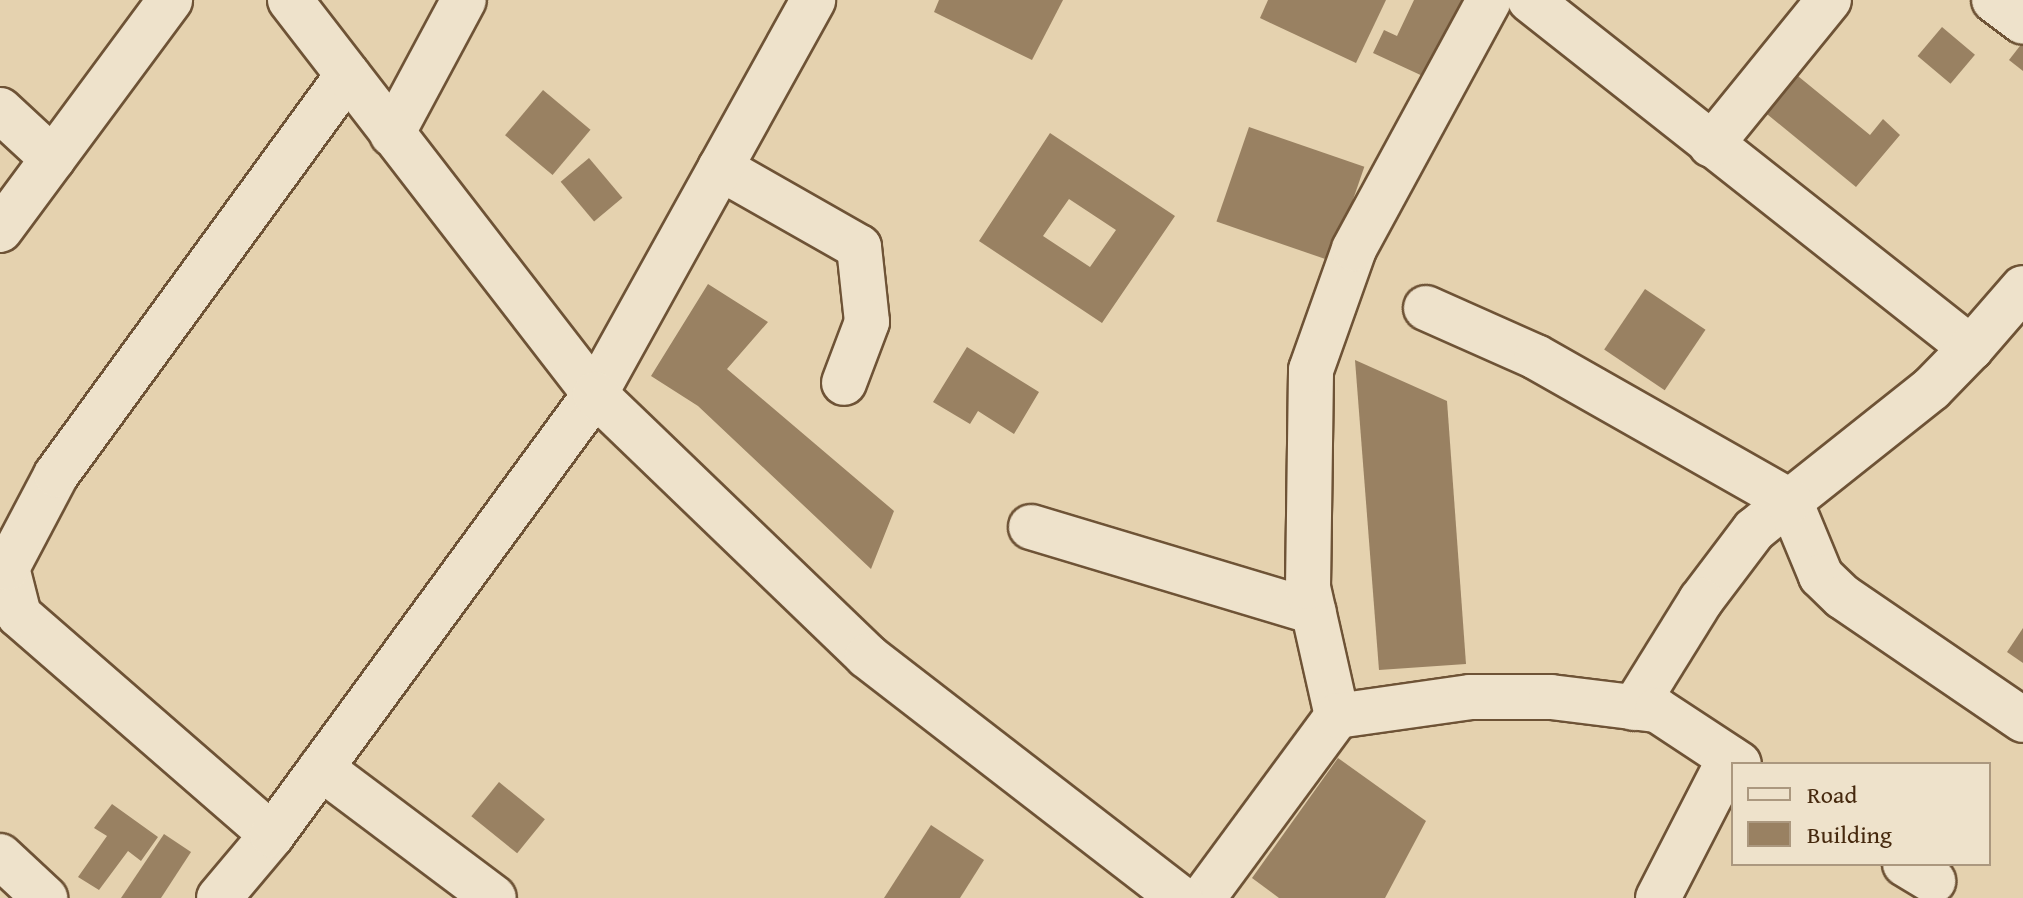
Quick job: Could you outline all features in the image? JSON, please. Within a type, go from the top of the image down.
[{"type":"street","points":[[0,230],[170,0]]},
{"type":"street","points":[[290,0],[595,394],[867,656],[1180,898]]},
{"type":"street","points":[[392,134],[464,0]]},
{"type":"street","points":[[219,898],[272,835],[595,394],[813,0]]},
{"type":"street","points":[[1337,716],[1308,587],[1306,482],[1311,370],[1354,249],[1489,0]]},
{"type":"street","points":[[1530,0],[1971,348]]},
{"type":"street","points":[[1711,145],[1829,0]]},
{"type":"street","points":[[1994,0],[2023,22]]},
{"type":"street","points":[[272,835],[19,615],[3,572],[56,475],[348,75]]},
{"type":"street","points":[[0,110],[53,159]]},
{"type":"street","points":[[720,168],[859,247],[867,322],[844,383]]},
{"type":"street","points":[[1634,708],[1710,588],[1754,530],[1931,389],[2023,288]]},
{"type":"street","points":[[1426,308],[1536,357],[1790,501],[1821,576],[1843,597],[2023,720]]},
{"type":"street","points":[[1031,527],[1314,612]]},
{"type":"street","points":[[1203,898],[1337,716],[1470,697],[1551,697],[1657,710],[1734,761]]},
{"type":"street","points":[[1658,898],[1731,766]]},
{"type":"street","points":[[321,768],[494,898]]},
{"type":"street","points":[[0,856],[45,898]]},
{"type":"building","points":[[939,0],[1063,0],[1032,60],[934,12]]},
{"type":"building","points":[[1268,0],[1386,0],[1356,63],[1260,18]]},
{"type":"building","points":[[1414,0],[1464,0],[1427,78],[1373,53],[1384,30],[1397,36]]},
{"type":"building","points":[[1942,27],[1975,55],[1951,84],[1918,56]]},
{"type":"building","points":[[2023,42],[2023,71],[2009,60]]},
{"type":"building","points":[[1793,72],[1870,135],[1883,119],[1900,135],[1856,187],[1762,110]]},
{"type":"building","points":[[543,90],[590,130],[553,175],[505,135]]},
{"type":"building","points":[[1249,127],[1364,167],[1332,261],[1216,222]]},
{"type":"building","points":[[1050,133],[1175,216],[1102,323],[979,241]],"holes":[[[1069,199],[1116,230],[1090,267],[1043,236]]]},
{"type":"building","points":[[589,158],[622,198],[594,222],[561,182]]},
{"type":"building","points":[[708,284],[768,322],[727,369],[894,511],[871,569],[698,406],[651,376]]},
{"type":"building","points":[[1645,289],[1706,330],[1665,390],[1604,350]]},
{"type":"building","points":[[967,347],[1039,392],[1014,434],[978,411],[970,424],[933,402]]},
{"type":"building","points":[[1355,360],[1447,401],[1466,664],[1379,670]]},
{"type":"building","points":[[2023,628],[2023,663],[2007,652]]},
{"type":"building","points":[[1338,758],[1426,821],[1385,898],[1279,898],[1252,878]]},
{"type":"building","points":[[499,782],[545,819],[517,853],[471,816]]},
{"type":"building","points":[[112,804],[158,837],[141,861],[128,851],[99,890],[78,877],[107,836],[94,828]]},
{"type":"building","points":[[931,825],[984,860],[960,898],[884,898]]},
{"type":"building","points":[[164,834],[191,852],[161,898],[121,898]]}]
